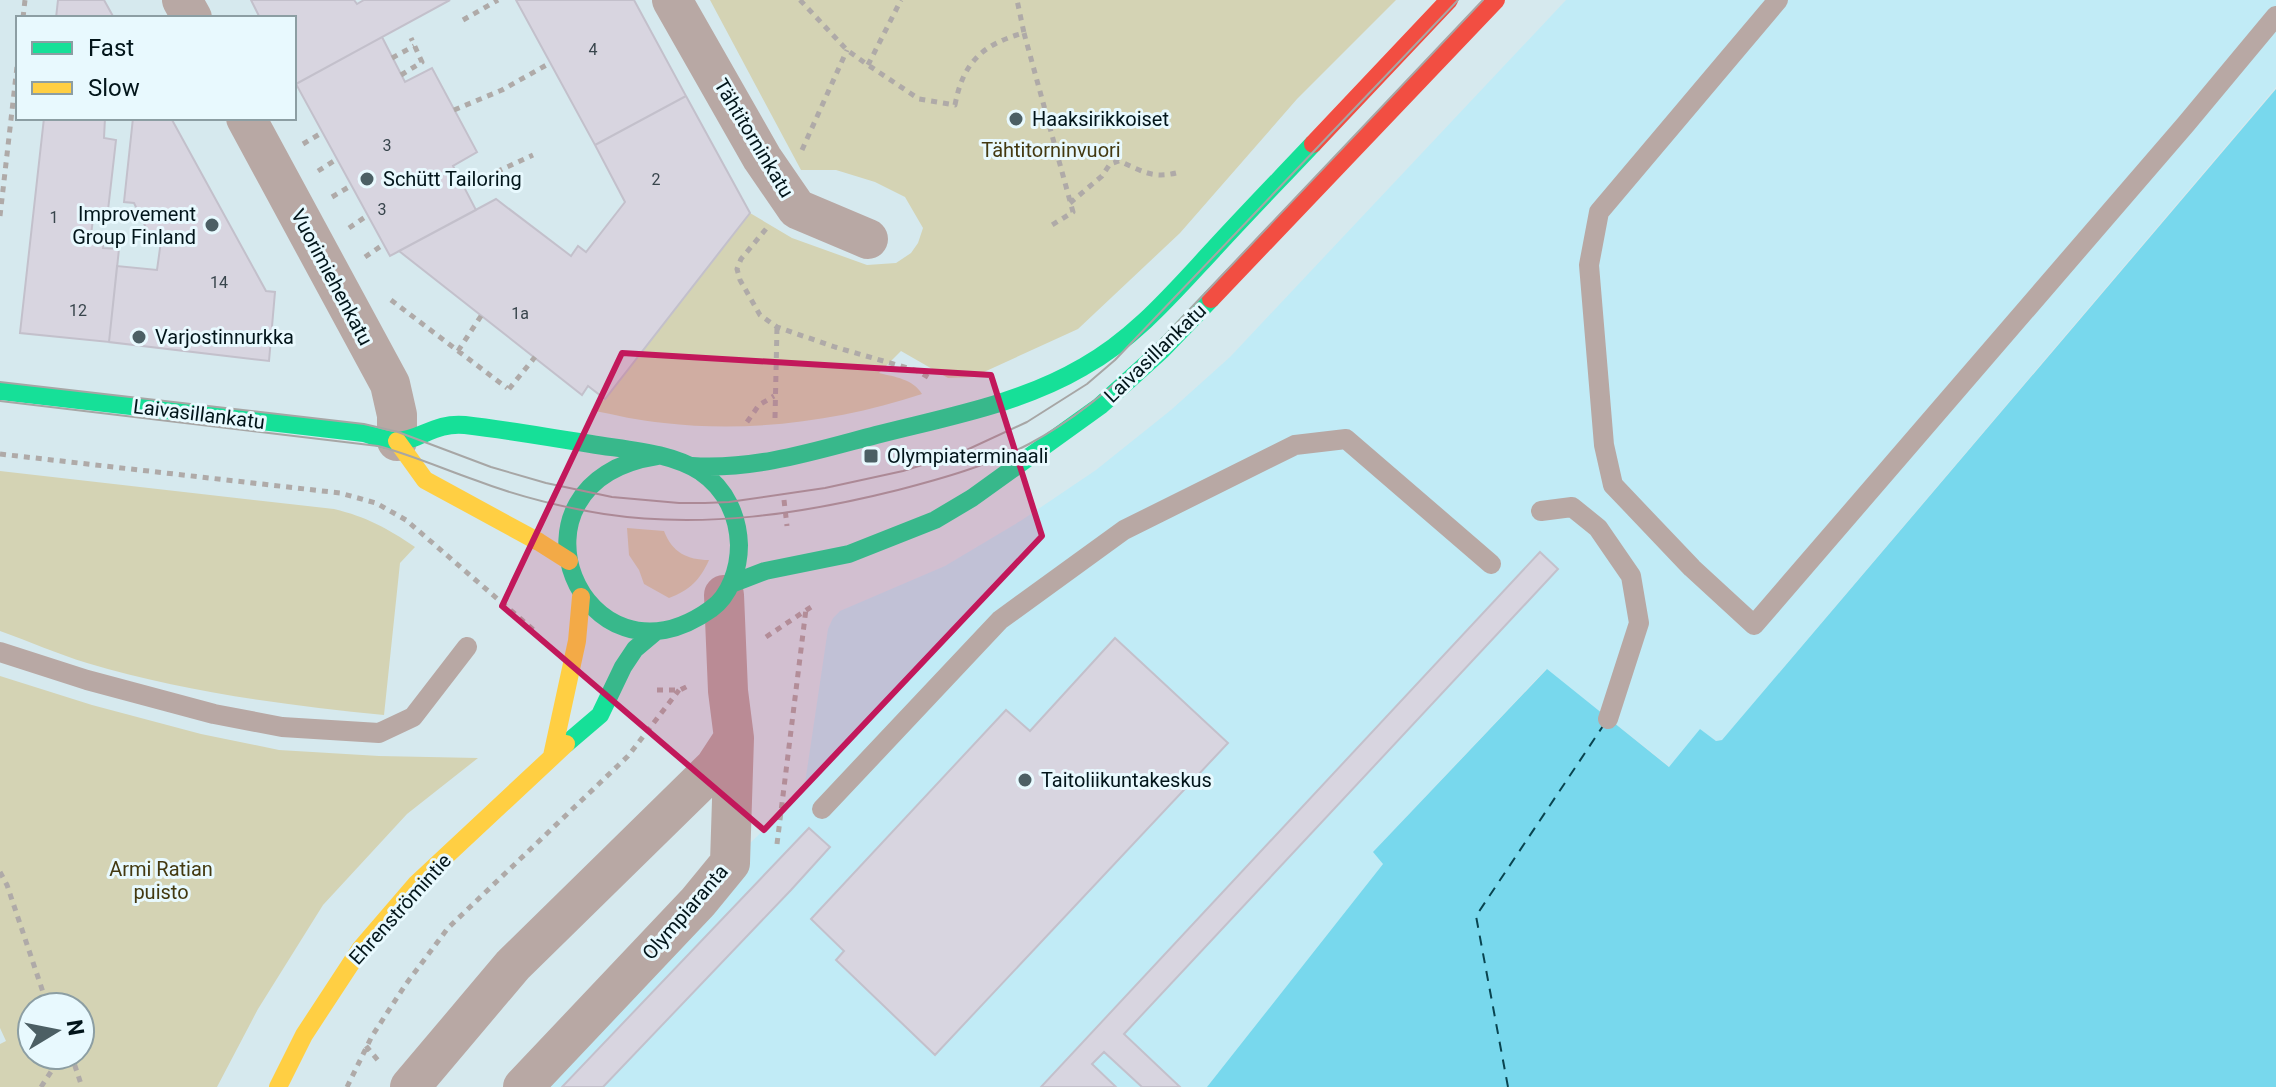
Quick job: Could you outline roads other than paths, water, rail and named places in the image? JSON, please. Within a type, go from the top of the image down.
[{"type":"main road","name":"Laivasillankatu","points":[[692,466],[717,469],[779,460],[978,408],[1062,379],[1100,357],[1141,324],[1449,0]]},
{"type":"main road","name":"Laivasillankatu","points":[[727,589],[748,576],[849,554],[935,520],[997,481],[1111,397],[1162,350],[1496,0]]},
{"type":"main road","name":"Laivasillankatu","points":[[0,391],[364,433],[397,441],[450,424],[583,442],[676,460],[692,466],[706,475],[729,502],[735,519],[739,554],[727,589],[712,609],[700,618],[685,626],[654,633],[636,632],[606,620],[581,597]]},
{"type":"main road","points":[[397,441],[425,480],[569,561]]},
{"type":"main road","points":[[552,756],[580,619],[581,597],[569,561],[567,542],[570,523],[583,491],[596,478],[625,463],[657,456]]},
{"type":"main road","name":"Ehrenströmintie","points":[[278,1087],[304,1035],[361,948],[416,884],[600,715],[623,667],[635,649],[654,633]]},
{"type":"street","name":"Tähtitorninkatu","points":[[672,0],[762,158],[797,209],[868,239]]},
{"type":"street","name":"Vuorimiehenkatu","points":[[247,120],[390,384],[397,415],[397,441]]},
{"type":"street","name":"Olympiaranta","points":[[523,1087],[698,902],[730,863],[734,738],[728,691],[727,589]]},
{"type":"street","points":[[410,1087],[513,965],[715,767],[734,738]]},
{"type":"lane","points":[[1778,0],[1599,212],[1589,265],[1604,445],[1613,485],[1692,568],[1754,625],[2276,16]]},
{"type":"lane","points":[[822,809],[1000,620],[1124,530],[1295,445],[1346,439],[1491,564]]},
{"type":"lane","points":[[1541,511],[1572,507],[1598,528],[1631,576],[1639,623],[1608,719]]},
{"type":"lane","points":[[0,652],[87,680],[214,714],[282,727],[379,733],[413,717],[467,647]]},
{"type":"water","points":[[2276,89],[2276,1087],[1207,1087],[1383,864],[1373,852],[1547,669],[1669,767],[1700,729],[1716,741],[1722,740]]},
{"type":"tram line","points":[[0,382],[364,424],[398,432],[491,467],[612,497],[679,503],[729,502],[825,488],[903,471],[960,453],[1027,422],[1087,384],[1115,360],[1458,0]]},
{"type":"tram line","points":[[0,401],[378,446],[523,496],[604,514],[641,518],[715,519],[789,512],[862,499],[949,476],[1029,444],[1063,424],[1110,388],[1153,348],[1483,0]]},
{"type":"place","name":"Haaksirikkoiset","points":[[1016,119]]},
{"type":"place","name":"Schütt Tailoring","points":[[367,179]]},
{"type":"place","name":"Improvement Group Finland","points":[[212,225]]},
{"type":"place","name":"Varjostinnurkka","points":[[139,337]]},
{"type":"place","name":"Olympiaterminaali","points":[[871,456]]},
{"type":"place","name":"Taitoliikuntakeskus","points":[[1025,780]]},
{"type":"park label","name":"Tähtitorninvuori","points":[[1051,150]]},
{"type":"park label","name":"Armi Ratian puisto","points":[[161,880]]}]
